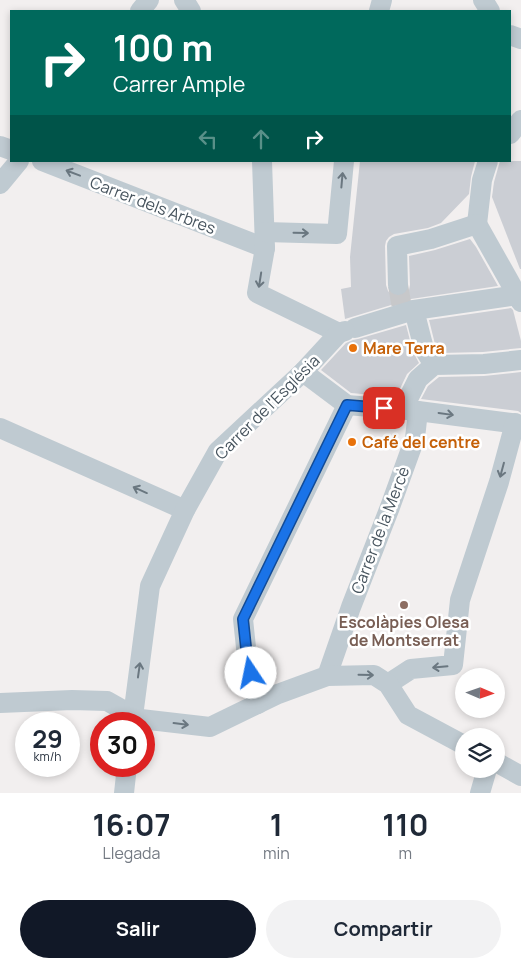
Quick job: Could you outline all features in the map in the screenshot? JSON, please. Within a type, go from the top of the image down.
[{"type":"street","points":[[141,10],[149,0]]},
{"type":"street","points":[[511,133],[521,120]]},
{"type":"street","points":[[0,184],[17,162]]},
{"type":"street","name":"Carrer dels Arbres","points":[[45,162],[265,240],[338,234],[344,162]]},
{"type":"street","points":[[262,162],[265,240],[257,293],[347,330]]},
{"type":"street","points":[[488,162],[482,180],[477,224],[520,299]]},
{"type":"street","points":[[398,285],[397,246],[431,240],[477,224]]},
{"type":"street","name":"Carrer de l'Església","points":[[133,712],[150,586],[185,510],[218,451],[347,330],[406,310],[520,299]]},
{"type":"street","points":[[406,310],[424,349],[434,365]]},
{"type":"street","points":[[410,410],[418,379],[434,365],[484,364],[521,360]]},
{"type":"street","points":[[303,372],[347,405],[410,410],[518,424],[460,600],[452,665],[411,669],[388,684]]},
{"type":"street","points":[[258,704],[247,657],[243,619],[347,405]]},
{"type":"street","name":"Carrer de la Mercè","points":[[327,676],[415,438],[410,410]]},
{"type":"street","points":[[0,428],[185,510]]},
{"type":"street","points":[[155,723],[210,727],[278,694],[327,676],[374,675],[388,684],[408,715],[455,739]]},
{"type":"street","points":[[0,703],[72,700],[107,702],[125,712]]},
{"type":"street","points":[[505,767],[521,776]]},
{"type":"street","points":[[124,793],[126,777]]},
{"type":"street","points":[[480,793],[484,778]]},
{"type":"building","points":[[521,161],[521,269],[492,197],[500,162]]},
{"type":"building","points":[[360,162],[475,162],[469,194],[441,223],[428,228],[394,234],[386,241],[386,285],[392,295],[399,297],[405,295],[410,285],[409,256],[470,239],[498,286],[411,299],[345,319],[341,289],[351,287],[350,257]]},
{"type":"building","points":[[511,308],[521,341],[521,348],[483,352],[440,353],[435,344],[429,320]]},
{"type":"building","points":[[406,325],[413,352],[419,363],[407,374],[396,397],[351,393],[321,370],[346,343]]},
{"type":"building","points":[[521,372],[521,413],[518,411],[421,399],[428,386],[439,377],[484,376]]},
{"type":"tunnel","points":[[398,285],[402,308]]},
{"type":"place","name":"Mare Terra","points":[[353,348]]},
{"type":"place","name":"Café del centre","points":[[352,442]]},
{"type":"place","name":"Escolàpies Olesa de Montserrat","points":[[404,605]]},
{"type":"route","points":[[251,673],[247,657],[243,619],[347,405],[384,408]]}]
